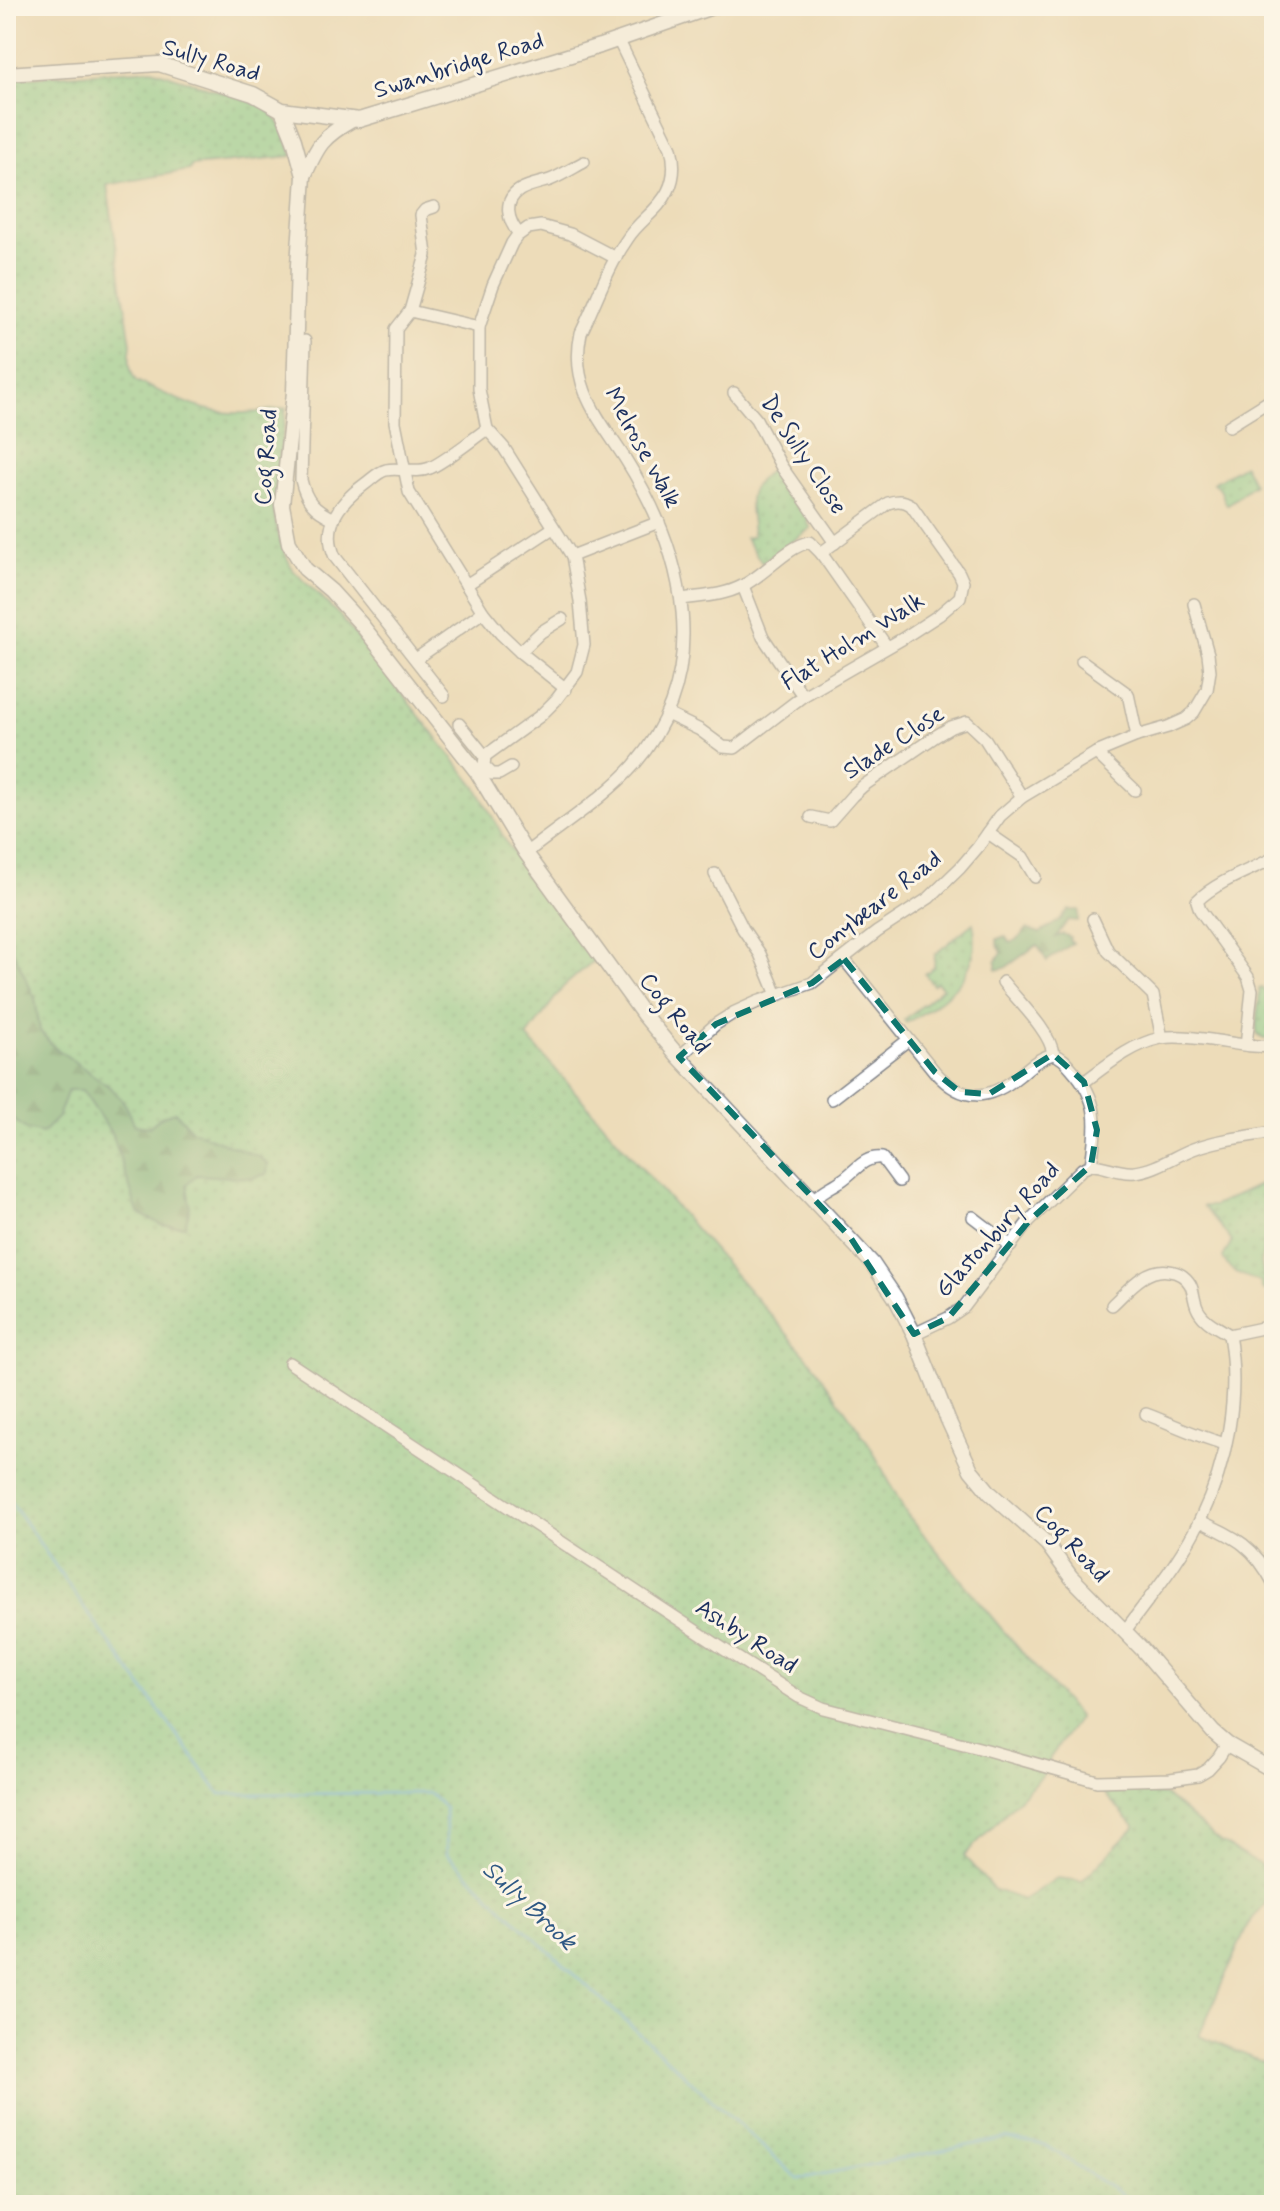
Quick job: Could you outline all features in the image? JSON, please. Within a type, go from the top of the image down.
[{"type":"street","name":"Swanbridge Road","points":[[352,120],[377,115],[715,6]]},
{"type":"street","name":"Melrose Walk","points":[[526,853],[620,779],[652,741],[667,714],[682,657],[681,599],[671,554],[642,485],[588,401],[578,369],[581,333],[616,258],[629,235],[666,195],[673,177],[671,148],[618,39]]},
{"type":"street","name":"Sully Road","points":[[6,74],[159,64],[253,94],[282,110],[352,120]]},
{"type":"street","name":"Cog Road","points":[[282,110],[304,176]]},
{"type":"street","name":"Cog Road","points":[[352,120],[330,132],[311,159],[304,176],[294,392],[282,505],[289,543],[305,569],[331,591],[361,624],[477,772],[526,853],[643,1014],[679,1057],[872,1263],[895,1297],[914,1334],[971,1470],[990,1493],[1047,1544],[1071,1577],[1162,1671],[1213,1732],[1227,1744],[1274,1771]]},
{"type":"street","points":[[519,234],[510,221],[508,211],[514,194],[522,188],[557,177],[584,162]]},
{"type":"street","points":[[434,207],[421,215],[426,255],[410,311],[396,329],[395,422],[409,492],[483,612],[520,652],[566,689]]},
{"type":"street","points":[[485,756],[540,716],[566,689],[577,672],[584,645],[572,556],[504,448],[487,429],[479,389],[479,327],[512,243],[528,228],[541,226],[570,234],[616,258]]},
{"type":"street","points":[[410,311],[479,327]]},
{"type":"street","points":[[305,341],[301,480],[304,496],[311,505],[334,519]]},
{"type":"street","name":"De Sully Close","points":[[734,393],[756,419],[781,466],[835,543]]},
{"type":"street","points":[[1229,426],[1274,398]]},
{"type":"street","points":[[444,696],[335,557],[330,532],[334,519],[352,494],[382,472],[429,468],[487,429]]},
{"type":"street","name":"Flat Holm Walk","points":[[667,714],[700,730],[723,747],[739,746],[803,696],[947,609],[957,600],[963,588],[959,573],[911,505],[900,501],[888,503],[835,543]]},
{"type":"street","points":[[572,556],[659,522]]},
{"type":"street","points":[[466,585],[553,528]]},
{"type":"street","points":[[681,599],[722,594],[743,586],[801,544],[810,542],[887,647]]},
{"type":"street","points":[[821,553],[835,543]]},
{"type":"street","points":[[743,586],[763,637],[803,696]]},
{"type":"street","name":"Conybeare Road","points":[[679,1057],[716,1024],[735,1012],[812,983],[877,932],[929,898],[960,868],[1000,816],[1022,797],[1096,753],[1186,719],[1207,690],[1210,671],[1194,604]]},
{"type":"street","points":[[416,659],[483,612]]},
{"type":"street","points":[[520,652],[541,632],[562,619]]},
{"type":"street","points":[[1082,661],[1128,694],[1137,736]]},
{"type":"street","name":"Slade Close","points":[[811,817],[830,821],[863,786],[936,736],[967,722],[985,739],[1022,797]]},
{"type":"street","points":[[459,724],[485,756],[484,766],[492,774],[499,774],[511,767]]},
{"type":"street","points":[[1096,753],[1135,790]]},
{"type":"street","points":[[988,833],[1023,857],[1035,877]]},
{"type":"street","points":[[1246,1045],[1252,990],[1248,977],[1200,910],[1197,901],[1202,895],[1274,858]]},
{"type":"street","points":[[715,874],[743,929],[760,954],[777,995]]},
{"type":"street","points":[[1093,919],[1108,951],[1153,995],[1162,1038]]},
{"type":"street","points":[[844,959],[947,1085],[960,1092],[989,1094],[1004,1087],[1034,1063],[1053,1054]]},
{"type":"street","name":"Glastonbury Road","points":[[914,1334],[964,1307],[1029,1221],[1082,1169],[1091,1165],[1097,1130],[1091,1098],[1084,1082],[1062,1057],[1053,1054],[1052,1045],[1045,1034],[1003,982]]},
{"type":"street","points":[[1084,1082],[1123,1054],[1162,1038],[1189,1037],[1274,1046]]},
{"type":"street","points":[[832,1099],[908,1040]]},
{"type":"street","points":[[1091,1165],[1136,1172],[1214,1142],[1274,1132]]},
{"type":"street","points":[[814,1199],[872,1157],[882,1158],[899,1181]]},
{"type":"street","points":[[973,1217],[1011,1246]]},
{"type":"street","points":[[1112,1305],[1151,1272],[1175,1271],[1185,1277],[1200,1313],[1210,1324],[1229,1335],[1233,1379],[1226,1444],[1200,1521],[1184,1549],[1125,1631]]},
{"type":"street","points":[[1229,1335],[1262,1328],[1274,1329]]},
{"type":"street","name":"Ashby Road","points":[[290,1363],[725,1650],[799,1697],[823,1708],[1097,1781],[1198,1775],[1208,1769],[1227,1744]]},
{"type":"street","points":[[1146,1414],[1226,1444]]},
{"type":"street","points":[[1200,1521],[1239,1539],[1270,1565],[1274,1584]]},
{"type":"highlighted area","points":[[844,959],[935,1072],[960,1092],[989,1094],[1053,1054],[1084,1082],[1097,1130],[1091,1165],[1029,1221],[948,1318],[914,1334],[850,1237],[679,1057],[716,1024],[812,983]]},
{"type":"green space","points":[[152,69],[264,106],[279,123],[293,156],[191,166],[190,170],[107,185],[131,344],[133,377],[188,404],[210,410],[237,413],[286,408],[273,509],[280,543],[293,570],[339,615],[476,787],[508,845],[594,960],[563,987],[527,1037],[810,1360],[869,1444],[906,1513],[1079,1717],[1050,1758],[1048,1769],[964,1856],[993,1889],[1023,1900],[1057,1878],[1082,1881],[1135,1827],[1103,1792],[1110,1784],[1165,1795],[1219,1841],[1274,1873],[1267,1901],[1247,1926],[1199,2036],[1274,2065],[1274,2205],[6,2205],[6,79]]},
{"type":"green space","points":[[1244,465],[1254,484],[1227,505],[1221,491],[1213,483]]},
{"type":"green space","points":[[772,469],[776,470],[810,519],[807,522],[811,528],[762,563],[745,538],[753,536],[752,491]]},
{"type":"green space","points":[[1069,910],[1079,910],[1078,921],[1068,920],[1056,937],[1063,934],[1070,937],[1069,941],[1073,943],[1047,961],[1037,945],[1005,968],[996,970],[996,961],[1002,952],[997,939],[1005,936],[1010,943],[1027,929],[1040,933]]},
{"type":"green space","points":[[6,920],[12,949],[35,998],[40,1031],[53,1046],[111,1088],[123,1101],[135,1125],[149,1127],[162,1116],[175,1112],[193,1131],[260,1157],[268,1164],[267,1174],[252,1178],[196,1175],[187,1184],[190,1208],[185,1226],[164,1226],[138,1213],[113,1136],[82,1090],[68,1090],[58,1117],[42,1133],[26,1129],[6,1114]]},
{"type":"green space","points":[[973,923],[973,957],[967,971],[947,995],[906,1023],[904,1020],[943,988],[937,982],[933,985],[925,974],[934,967],[935,954]]},
{"type":"green space","points":[[1262,988],[1274,999],[1274,1038],[1258,1036],[1259,989]]},
{"type":"green space","points":[[1274,1178],[1274,1211],[1267,1226],[1261,1263],[1266,1290],[1263,1291],[1260,1282],[1238,1273],[1225,1262],[1223,1257],[1232,1241],[1203,1206],[1214,1206]]},
{"type":"waterway","name":"Sully Brook","points":[[6,1495],[220,1794],[429,1793],[445,1808],[447,1854],[798,2179],[1006,2138],[1045,2145],[1133,2205]]}]
